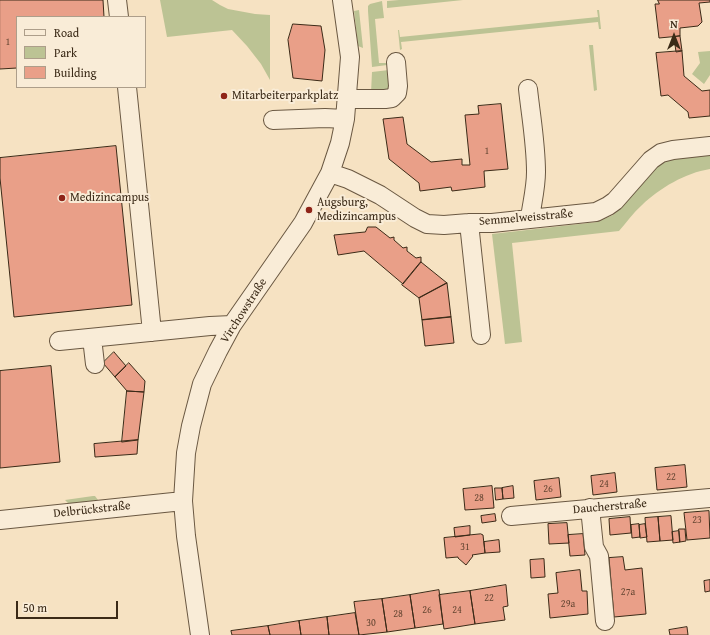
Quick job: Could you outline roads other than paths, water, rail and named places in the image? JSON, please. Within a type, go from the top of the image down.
[{"type":"street","points":[[118,0],[119,16]]},
{"type":"street","name":"Virchowstraße","points":[[200,635],[186,536],[183,501],[186,453],[191,426],[202,384],[218,350],[232,325],[302,223],[330,172],[340,143],[345,119],[350,57],[342,0]]},
{"type":"street","points":[[346,99],[392,98],[397,93],[398,86],[396,62]]},
{"type":"street","points":[[127,88],[152,332]]},
{"type":"street","points":[[528,89],[536,148],[536,184],[530,218]]},
{"type":"street","points":[[273,120],[345,119]]},
{"type":"street","name":"Semmelweisstraße","points":[[330,172],[380,195],[427,224],[444,225],[492,223],[596,212],[615,201],[651,160],[661,154],[673,150],[710,146]]},
{"type":"street","points":[[469,223],[481,335]]},
{"type":"street","points":[[59,342],[232,325]]},
{"type":"street","points":[[92,338],[95,364]]},
{"type":"street","name":"Daucherstraße","points":[[511,516],[710,498]]},
{"type":"street","name":"Delbrückstraße","points":[[0,520],[183,501]]},
{"type":"street","points":[[590,508],[594,547],[599,556],[605,621]]},
{"type":"place","name":"Mitarbeiterparkplatz","points":[[224,96]]},
{"type":"place","name":"Medizincampus","points":[[62,198]]},
{"type":"place","name":"Augsburg, Medizincampus","points":[[309,210]]}]
